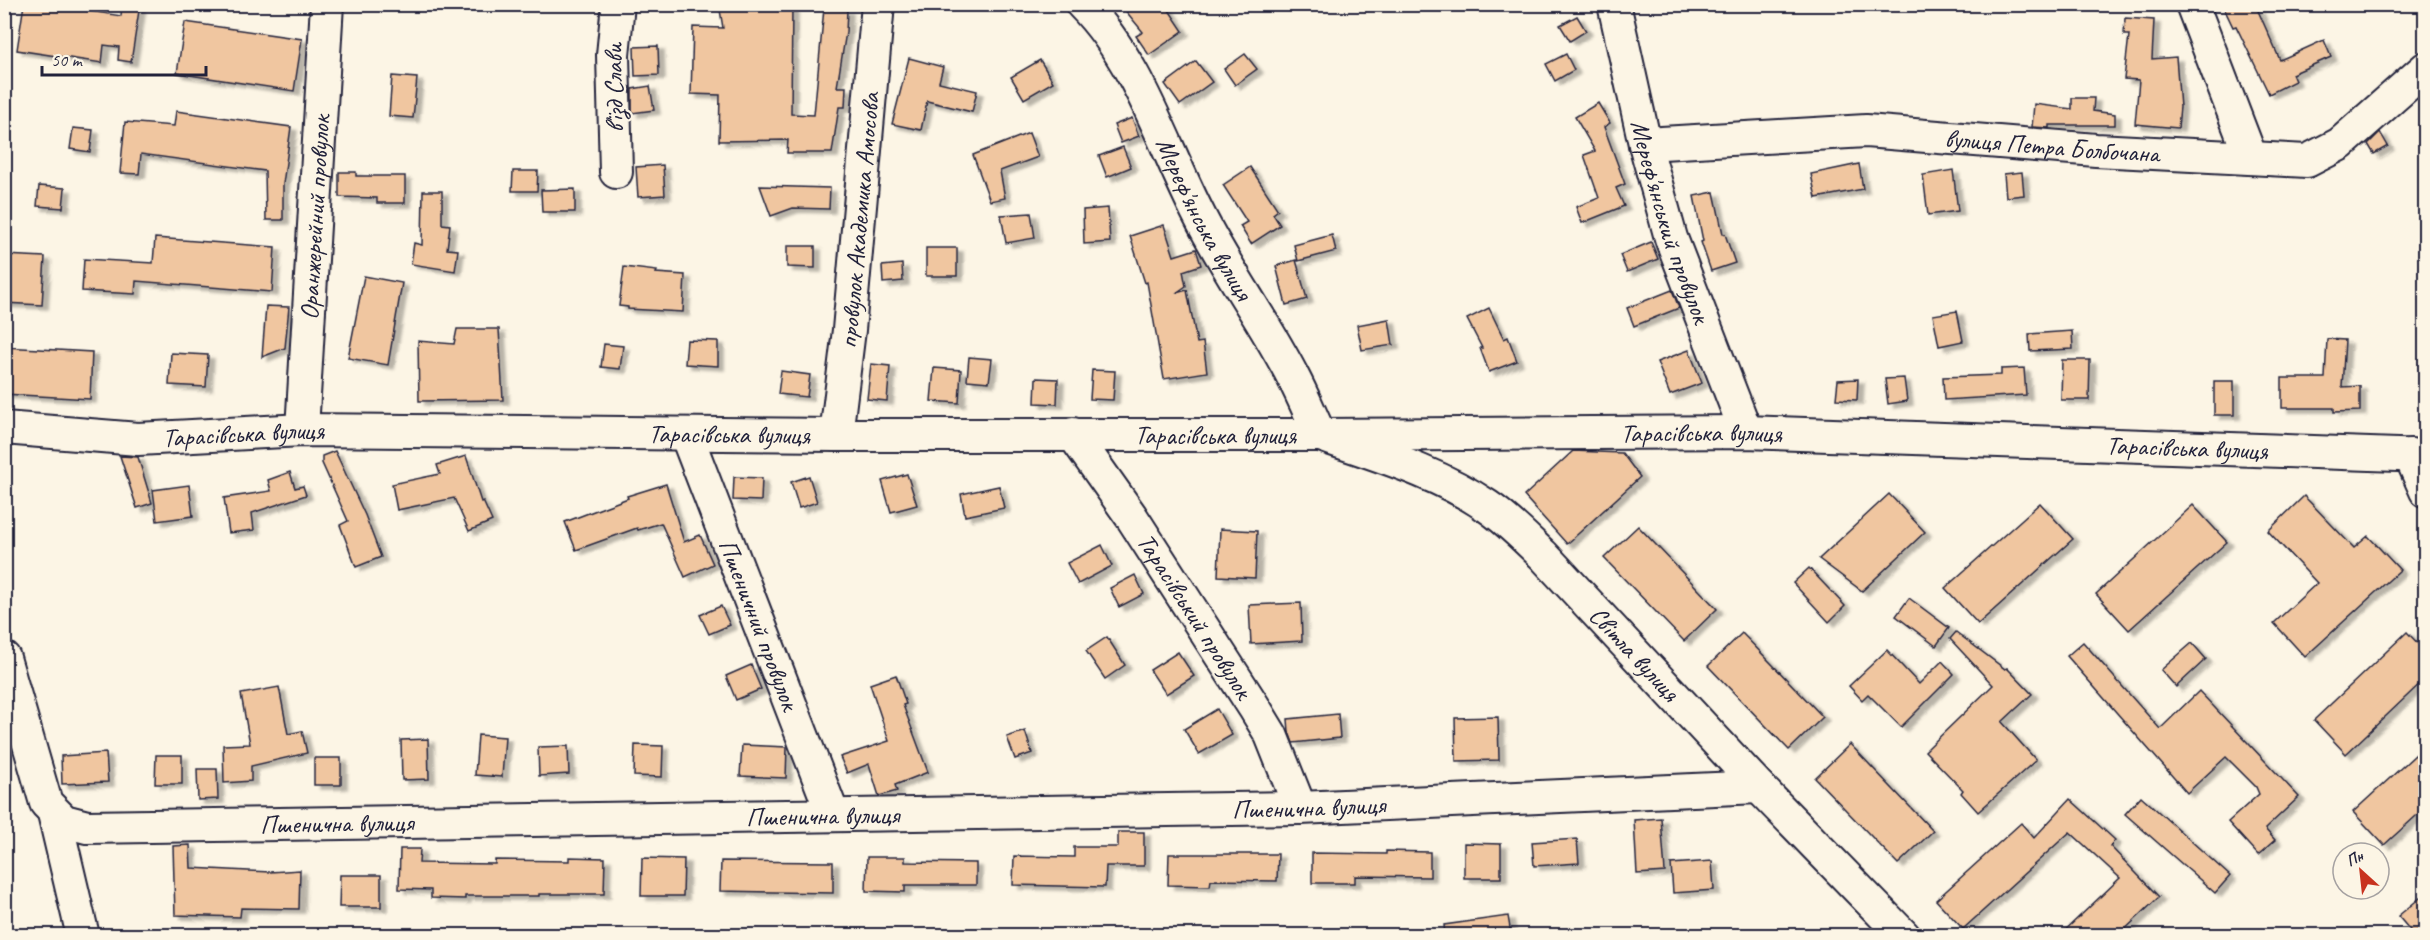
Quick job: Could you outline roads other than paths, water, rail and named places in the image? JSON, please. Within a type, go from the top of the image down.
[{"type":"street","name":"Оранжерейний провулок","points":[[302,430],[327,4]]},
{"type":"street","name":"в'їзд Слави","points":[[616,172],[613,55],[618,4]]},
{"type":"street","name":"провулок Академика Амосова","points":[[836,435],[849,330],[878,4]]},
{"type":"street","name":"Мереф'янська вулиця","points":[[1082,4],[1103,30],[1141,91],[1203,224],[1293,376],[1320,435]]},
{"type":"street","name":"Мереф'янський провулок","points":[[1614,4],[1645,144],[1675,248],[1746,432]]},
{"type":"street","points":[[2192,4],[2251,158]]},
{"type":"street","name":"вулиця Петра Болбочана","points":[[1645,144],[1730,137],[1866,131],[2096,150],[2307,161],[2332,148],[2374,116],[2426,68]]},
{"type":"street","name":"Тарасівська вулиця","points":[[4,428],[138,439],[302,430],[836,435],[1746,432],[2418,455]]},
{"type":"street","name":"Пшеничний провулок","points":[[686,434],[833,815]]},
{"type":"street","name":"Тарасівський провулок","points":[[1073,434],[1131,516],[1271,735],[1300,808]]},
{"type":"street","name":"Світла вулиця","points":[[1320,435],[1413,468],[1486,505],[1510,524],[1543,555],[1759,787],[1904,936]]},
{"type":"street","points":[[2418,455],[2426,491]]},
{"type":"street","points":[[4,658],[42,792],[54,813],[83,936]]},
{"type":"street","name":"Пшенична вулиця","points":[[54,813],[63,821],[87,827],[1300,808],[1759,787]]}]
